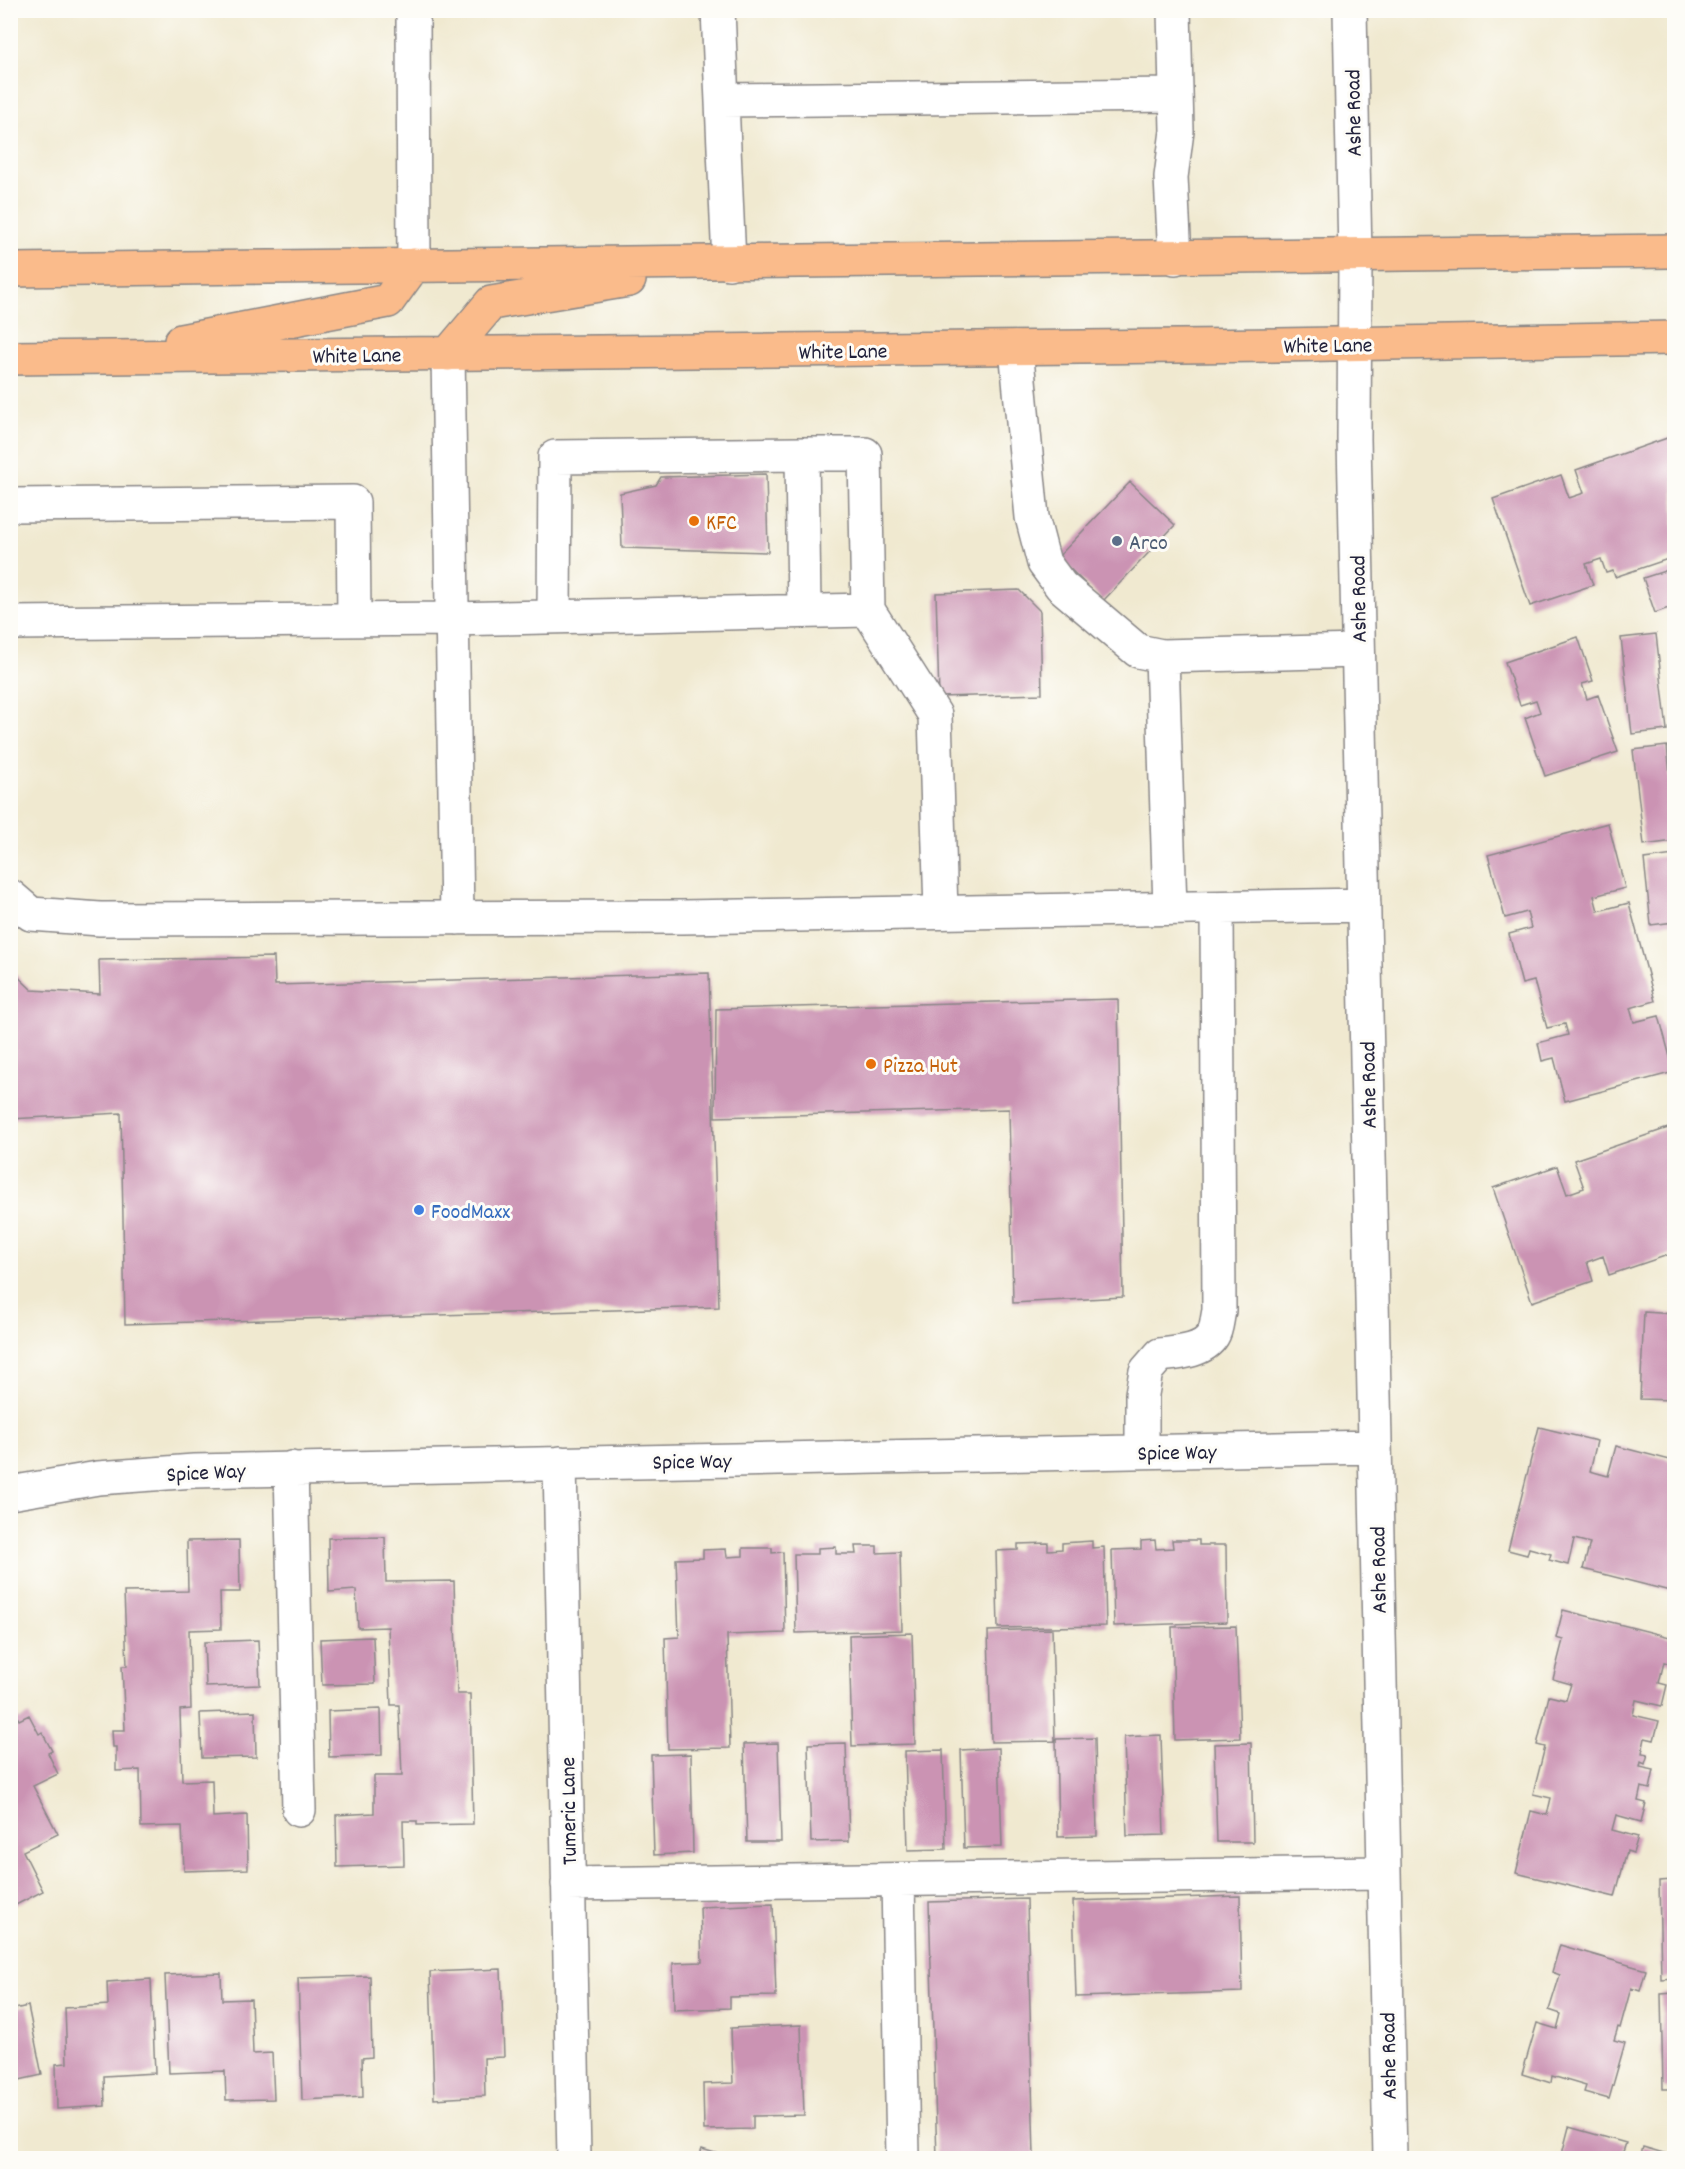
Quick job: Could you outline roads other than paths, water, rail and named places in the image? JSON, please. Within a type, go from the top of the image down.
[{"type":"main road","points":[[10,270],[1674,251]]},
{"type":"main road","points":[[448,354],[490,303],[729,263]]},
{"type":"main road","points":[[100,357],[388,301],[414,266]]},
{"type":"main road","name":"White Lane","points":[[10,358],[1353,344],[1674,338]]},
{"type":"street","points":[[413,10],[414,266]]},
{"type":"street","points":[[718,10],[729,263]]},
{"type":"street","points":[[1174,10],[1177,131],[1172,177],[1175,258]]},
{"type":"street","name":"Ashe Road","points":[[1350,10],[1358,651],[1390,2158]]},
{"type":"street","points":[[722,100],[1176,95]]},
{"type":"street","points":[[1016,348],[1032,517],[1044,564],[1061,586],[1138,651],[1162,656],[1358,651]]},
{"type":"street","points":[[448,354],[457,918]]},
{"type":"street","points":[[802,454],[804,610]]},
{"type":"street","points":[[554,616],[555,457],[866,454],[868,610],[935,715],[941,912]]},
{"type":"street","points":[[10,505],[353,502],[354,620]]},
{"type":"street","points":[[10,623],[452,619],[868,610]]},
{"type":"street","points":[[1162,656],[1170,909]]},
{"type":"street","points":[[10,896],[31,914],[100,919],[689,917],[1364,905]]},
{"type":"street","points":[[1142,1451],[1142,1394],[1146,1371],[1160,1355],[1200,1347],[1213,1335],[1219,1311],[1217,908]]},
{"type":"street","name":"Spice Way","points":[[10,1493],[98,1478],[194,1470],[1374,1446]]},
{"type":"street","name":"Tumeric Lane","points":[[560,1463],[574,2158]]},
{"type":"street","points":[[291,1468],[299,1810]]},
{"type":"street","points":[[568,1884],[1383,1873]]},
{"type":"street","points":[[898,1880],[903,2158]]},
{"type":"place","name":"KFC","points":[[694,521]]},
{"type":"place","name":"Arco","points":[[1117,541]]},
{"type":"place","name":"Pizza Hut","points":[[871,1064]]},
{"type":"place","name":"FoodMaxx","points":[[419,1210]]}]
